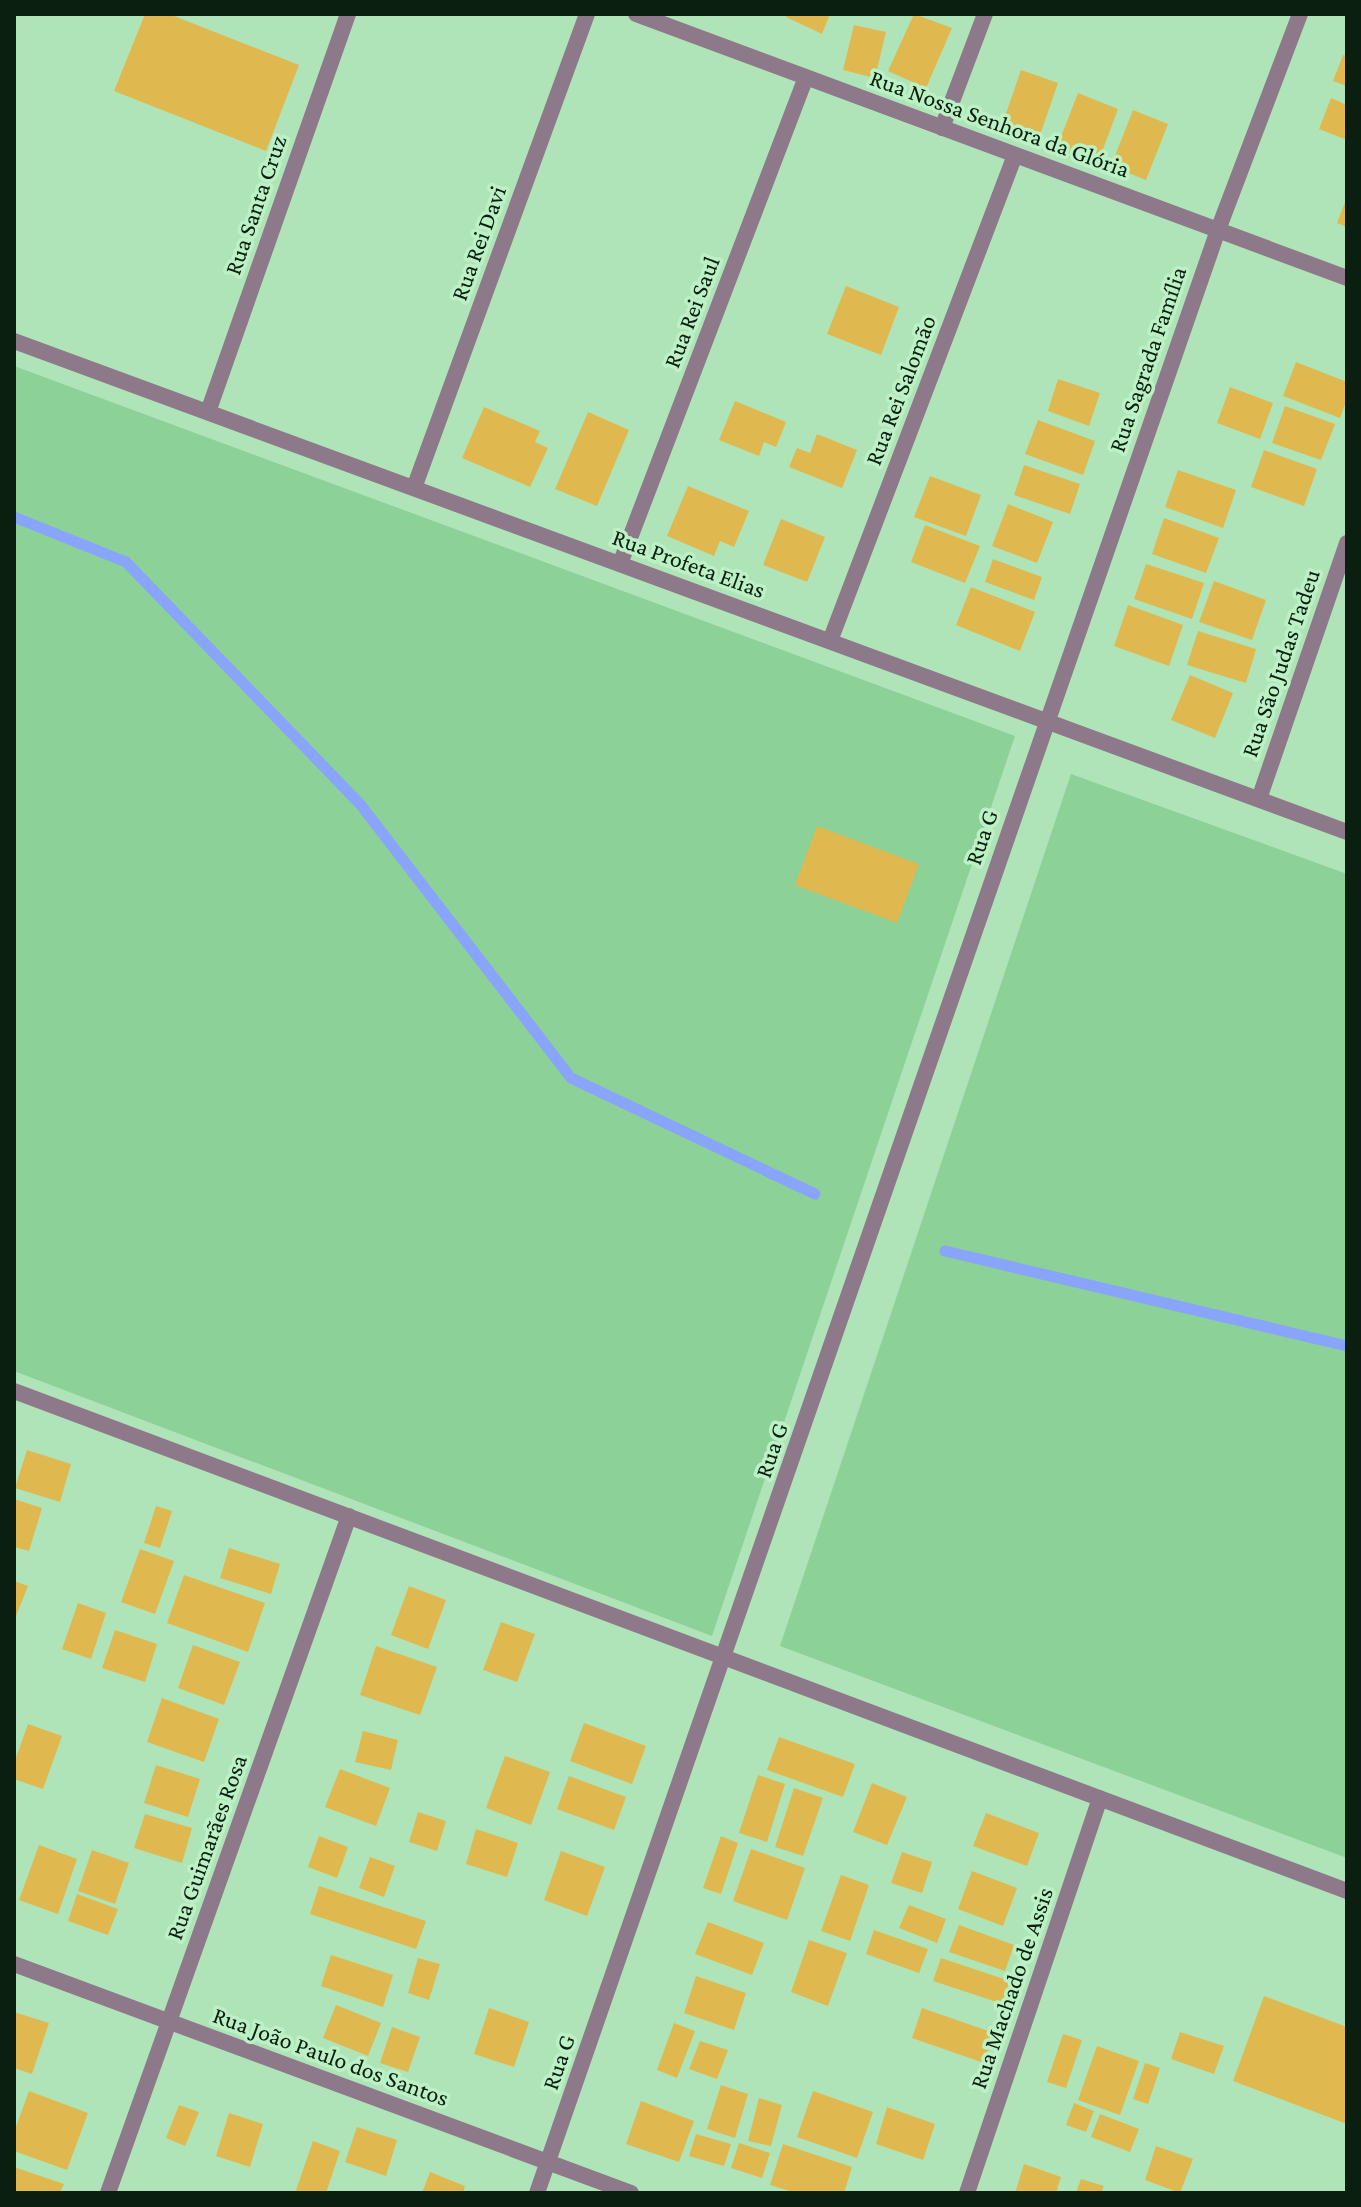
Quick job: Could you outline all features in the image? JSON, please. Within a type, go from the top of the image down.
[{"type":"street","name":"Rua Santa Cruz","points":[[208,412],[348,14]]},
{"type":"street","name":"Rua Rei Davi","points":[[414,488],[587,14]]},
{"type":"street","name":"Rua Nossa Senhora da Glória","points":[[636,14],[670,20],[806,77],[1347,278]]},
{"type":"street","points":[[942,128],[985,14]]},
{"type":"street","name":"Rua Sagrada Família","points":[[1046,721],[1218,230],[1300,14]]},
{"type":"street","name":"Rua Rei Saul","points":[[620,564],[806,77]]},
{"type":"street","name":"Rua Rei Salomão","points":[[830,641],[1015,155]]},
{"type":"street","name":"Rua Profeta Elias","points":[[14,341],[1347,832]]},
{"type":"street","name":"Rua São Judas Tadeu","points":[[1259,799],[1347,543]]},
{"type":"street","name":"Rua G","points":[[537,2193],[726,1655],[1046,721]]},
{"type":"street","points":[[14,1391],[726,1655],[1347,1891]]},
{"type":"street","name":"Rua Guimarães Rosa","points":[[108,2193],[349,1516]]},
{"type":"street","name":"Rua Machado de Assis","points":[[967,2193],[1100,1798]]},
{"type":"street","name":"Rua João Paulo dos Santos","points":[[14,1964],[631,2193]]},
{"type":"green space","points":[[14,366],[1015,736],[712,1636],[14,1371]]},
{"type":"green space","points":[[1071,774],[1347,874],[1347,1858],[780,1646]]},
{"type":"building","points":[[145,14],[169,14],[299,65],[266,151],[114,91]]},
{"type":"building","points":[[787,14],[830,14],[822,34],[786,17]]},
{"type":"building","points":[[914,14],[952,28],[926,88],[888,71]]},
{"type":"building","points":[[854,25],[886,32],[875,78],[843,70]]},
{"type":"building","points":[[1343,55],[1347,56],[1347,86],[1333,81]]},
{"type":"building","points":[[1021,70],[1058,83],[1040,135],[1003,122]]},
{"type":"building","points":[[1078,93],[1118,109],[1096,168],[1055,152]]},
{"type":"building","points":[[1331,98],[1347,105],[1347,140],[1319,129]]},
{"type":"building","points":[[1133,110],[1168,124],[1146,180],[1111,166]]},
{"type":"building","points":[[1347,197],[1347,227],[1337,223]]},
{"type":"building","points":[[846,286],[899,307],[881,355],[827,334]]},
{"type":"building","points":[[1296,362],[1347,382],[1347,399],[1340,418],[1283,396]]},
{"type":"building","points":[[1058,379],[1100,393],[1089,426],[1048,411]]},
{"type":"building","points":[[1230,387],[1273,403],[1260,439],[1217,423]]},
{"type":"building","points":[[735,401],[786,422],[776,447],[764,442],[759,456],[719,440]]},
{"type":"building","points":[[1285,406],[1335,424],[1321,460],[1272,443]]},
{"type":"building","points":[[484,407],[540,431],[535,442],[548,448],[530,487],[462,458]]},
{"type":"building","points":[[588,412],[629,430],[597,506],[555,489]]},
{"type":"building","points":[[1038,420],[1095,441],[1083,475],[1025,454]]},
{"type":"building","points":[[817,434],[857,450],[842,488],[789,467],[797,448],[810,453]]},
{"type":"building","points":[[1264,450],[1317,469],[1304,506],[1251,487]]},
{"type":"building","points":[[1024,465],[1080,484],[1070,514],[1014,495]]},
{"type":"building","points":[[1178,470],[1236,490],[1223,528],[1165,507]]},
{"type":"building","points":[[930,476],[981,495],[966,536],[914,517]]},
{"type":"building","points":[[688,486],[749,511],[734,547],[720,541],[714,556],[667,536]]},
{"type":"building","points":[[1008,504],[1053,522],[1037,563],[992,546]]},
{"type":"building","points":[[1164,518],[1219,538],[1206,573],[1152,554]]},
{"type":"building","points":[[781,519],[825,537],[807,582],[763,565]]},
{"type":"building","points":[[925,525],[980,546],[965,583],[911,562]]},
{"type":"building","points":[[993,559],[1042,577],[1034,600],[985,582]]},
{"type":"building","points":[[1146,564],[1204,583],[1192,619],[1134,599]]},
{"type":"building","points":[[1214,581],[1266,600],[1252,640],[1199,622]]},
{"type":"building","points":[[971,587],[1035,612],[1020,651],[956,625]]},
{"type":"building","points":[[1128,605],[1183,625],[1169,666],[1114,646]]},
{"type":"building","points":[[1198,631],[1256,649],[1246,683],[1187,665]]},
{"type":"building","points":[[1190,675],[1233,693],[1215,738],[1171,720]]},
{"type":"building","points":[[817,826],[919,864],[897,923],[795,885]]},
{"type":"building","points":[[27,1450],[71,1464],[60,1502],[15,1488]]},
{"type":"building","points":[[14,1499],[42,1508],[29,1551],[14,1547]]},
{"type":"building","points":[[156,1506],[172,1511],[160,1548],[144,1543]]},
{"type":"building","points":[[229,1548],[280,1564],[271,1594],[220,1578]]},
{"type":"building","points":[[140,1549],[174,1561],[155,1614],[121,1602]]},
{"type":"building","points":[[184,1575],[265,1603],[248,1652],[167,1623]]},
{"type":"building","points":[[14,1581],[28,1586],[14,1621]]},
{"type":"building","points":[[409,1586],[446,1600],[428,1649],[391,1635]]},
{"type":"building","points":[[78,1603],[106,1613],[91,1659],[62,1649]]},
{"type":"building","points":[[501,1622],[535,1634],[517,1682],[483,1670]]},
{"type":"building","points":[[115,1630],[157,1644],[145,1682],[102,1668]]},
{"type":"building","points":[[193,1645],[240,1662],[224,1705],[178,1688]]},
{"type":"building","points":[[376,1646],[437,1667],[420,1715],[360,1695]]},
{"type":"building","points":[[162,1698],[219,1719],[204,1762],[147,1742]]},
{"type":"building","points":[[584,1723],[646,1746],[632,1784],[570,1761]]},
{"type":"building","points":[[28,1724],[62,1736],[43,1789],[14,1779],[14,1763]]},
{"type":"building","points":[[363,1731],[398,1740],[391,1770],[355,1762]]},
{"type":"building","points":[[779,1737],[855,1764],[843,1797],[767,1770]]},
{"type":"building","points":[[505,1756],[550,1772],[531,1825],[486,1808]]},
{"type":"building","points":[[156,1765],[200,1779],[188,1817],[144,1803]]},
{"type":"building","points":[[340,1769],[390,1788],[376,1826],[325,1807]]},
{"type":"building","points":[[758,1775],[785,1784],[767,1842],[739,1833]]},
{"type":"building","points":[[569,1776],[626,1797],[614,1830],[557,1809]]},
{"type":"building","points":[[872,1783],[907,1797],[887,1845],[853,1832]]},
{"type":"building","points":[[794,1788],[823,1798],[803,1856],[775,1847]]},
{"type":"building","points":[[418,1812],[446,1821],[437,1851],[409,1842]]},
{"type":"building","points":[[986,1813],[1039,1833],[1027,1866],[973,1846]]},
{"type":"building","points":[[145,1814],[192,1828],[182,1863],[134,1848]]},
{"type":"building","points":[[476,1829],[518,1843],[507,1877],[466,1864]]},
{"type":"building","points":[[319,1836],[348,1847],[337,1878],[308,1867]]},
{"type":"building","points":[[721,1836],[738,1843],[721,1894],[703,1888]]},
{"type":"building","points":[[39,1845],[77,1859],[58,1914],[19,1900]]},
{"type":"building","points":[[751,1849],[805,1868],[787,1920],[733,1901]]},
{"type":"building","points":[[92,1850],[129,1863],[115,1904],[78,1891]]},
{"type":"building","points":[[561,1851],[605,1867],[587,1916],[544,1900]]},
{"type":"building","points":[[902,1852],[932,1862],[922,1893],[891,1883]]},
{"type":"building","points":[[370,1857],[395,1866],[384,1897],[359,1888]]},
{"type":"building","points":[[972,1871],[1017,1888],[1003,1926],[958,1909]]},
{"type":"building","points":[[841,1875],[869,1885],[850,1941],[821,1931]]},
{"type":"building","points":[[319,1886],[426,1921],[416,1949],[310,1914]]},
{"type":"building","points":[[77,1894],[118,1909],[108,1935],[68,1921]]},
{"type":"building","points":[[909,1905],[946,1919],[937,1943],[899,1928]]},
{"type":"building","points":[[708,1922],[764,1943],[752,1975],[695,1954]]},
{"type":"building","points":[[959,1925],[1014,1945],[1005,1971],[949,1952]]},
{"type":"building","points":[[874,1930],[928,1949],[919,1973],[866,1954]]},
{"type":"building","points":[[809,1940],[847,1953],[828,2006],[791,1992]]},
{"type":"building","points":[[331,1955],[393,1975],[383,2007],[321,1986]]},
{"type":"building","points":[[418,1958],[440,1964],[429,2000],[408,1993]]},
{"type":"building","points":[[941,1958],[1013,1982],[1006,2005],[933,1981]]},
{"type":"building","points":[[696,1976],[746,1993],[734,2030],[684,2013]]},
{"type":"building","points":[[1264,1996],[1347,2027],[1347,2124],[1233,2081]]},
{"type":"building","points":[[336,2005],[381,2023],[368,2056],[323,2038]]},
{"type":"building","points":[[489,2008],[529,2022],[514,2067],[474,2054]]},
{"type":"building","points":[[922,2008],[994,2033],[984,2063],[912,2038]]},
{"type":"building","points":[[14,2012],[49,2023],[32,2074],[14,2068]]},
{"type":"building","points":[[674,2023],[695,2031],[677,2078],[657,2070]]},
{"type":"building","points":[[392,2027],[420,2037],[408,2072],[380,2063]]},
{"type":"building","points":[[1180,2032],[1224,2046],[1214,2074],[1171,2059]]},
{"type":"building","points":[[1063,2034],[1082,2040],[1066,2088],[1047,2082]]},
{"type":"building","points":[[700,2041],[728,2050],[717,2079],[689,2069]]},
{"type":"building","points":[[1097,2046],[1139,2061],[1120,2115],[1078,2100]]},
{"type":"building","points":[[1145,2063],[1160,2068],[1148,2104],[1133,2099]]},
{"type":"building","points":[[721,2085],[748,2094],[735,2138],[707,2129]]},
{"type":"building","points":[[29,2091],[88,2113],[67,2170],[14,2151],[14,2132]]},
{"type":"building","points":[[813,2091],[873,2112],[857,2158],[797,2137]]},
{"type":"building","points":[[759,2098],[782,2105],[771,2146],[748,2141]]},
{"type":"building","points":[[641,2101],[694,2121],[679,2162],[626,2144]]},
{"type":"building","points":[[1074,2103],[1094,2111],[1086,2132],[1066,2125]]},
{"type":"building","points":[[179,2105],[199,2112],[185,2146],[166,2138]]},
{"type":"building","points":[[887,2107],[935,2124],[923,2160],[876,2144]]},
{"type":"building","points":[[229,2113],[263,2124],[250,2167],[216,2156]]},
{"type":"building","points":[[1100,2114],[1139,2129],[1130,2152],[1091,2137]]},
{"type":"building","points":[[357,2127],[397,2140],[386,2176],[345,2162]]},
{"type":"building","points":[[696,2134],[731,2144],[724,2166],[689,2156]]},
{"type":"building","points":[[313,2141],[340,2151],[326,2193],[295,2193]]},
{"type":"building","points":[[739,2143],[770,2153],[762,2178],[731,2168]]},
{"type":"building","points":[[783,2144],[852,2167],[844,2193],[796,2193],[770,2185]]},
{"type":"building","points":[[1156,2146],[1193,2159],[1180,2193],[1145,2180]]},
{"type":"building","points":[[1024,2164],[1061,2177],[1056,2193],[1015,2193]]},
{"type":"building","points":[[14,2167],[64,2184],[60,2193],[14,2193]]},
{"type":"building","points":[[430,2172],[465,2186],[463,2193],[422,2193]]},
{"type":"building","points":[[1081,2179],[1104,2186],[1101,2193],[1076,2193]]},
{"type":"waterway","points":[[14,517],[126,562],[360,804],[571,1078],[815,1194]]},
{"type":"waterway","points":[[945,1251],[1347,1346]]}]
